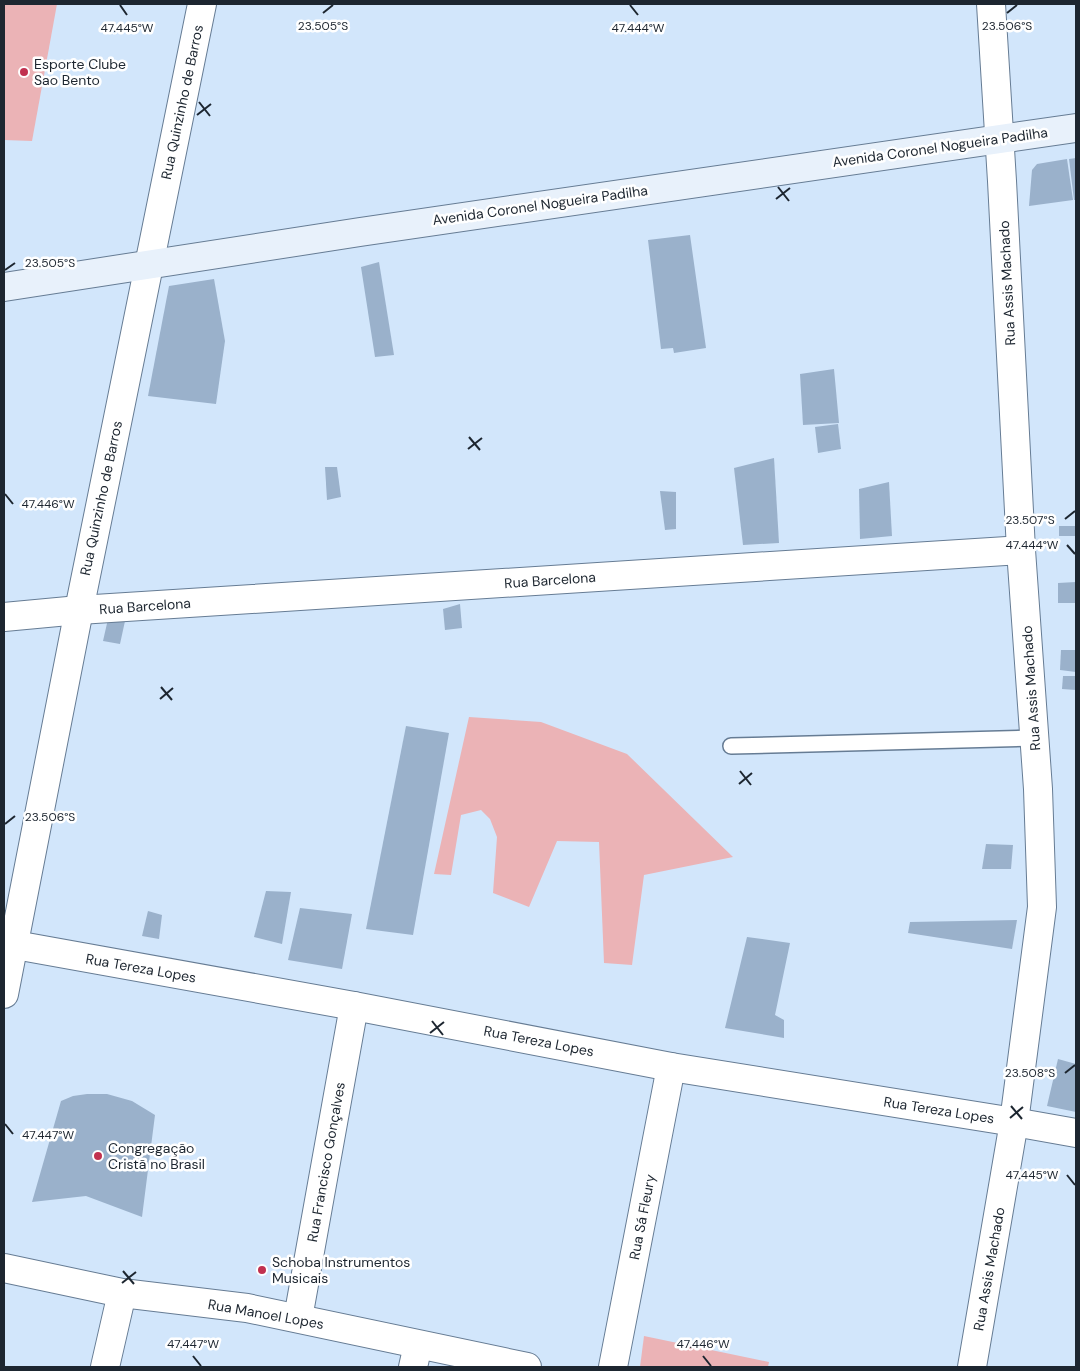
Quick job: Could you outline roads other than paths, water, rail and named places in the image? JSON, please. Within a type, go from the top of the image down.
[{"type":"main road","name":"Avenida Coronel Nogueira Padilha","points":[[4,287],[360,232],[1076,128]]},
{"type":"street","name":"Rua Quinzinho de Barros","points":[[4,994],[9,944],[202,4]]},
{"type":"street","name":"Rua Assis Machado","points":[[972,1367],[1014,1122],[1042,907],[1038,789],[1021,550],[1000,139],[991,4]]},
{"type":"street","name":"Rua Barcelona","points":[[4,617],[79,610],[1021,550]]},
{"type":"street","name":"Rua Tereza Lopes","points":[[9,944],[354,1006],[671,1067],[1014,1122],[1076,1134]]},
{"type":"street","name":"Rua Francisco Gonçalves","points":[[298,1318],[354,1006]]},
{"type":"street","name":"Rua Sá Fleury","points":[[612,1367],[671,1067]]},
{"type":"street","name":"Rua Manoel Lopes","points":[[4,1268],[122,1293],[247,1308],[298,1318],[415,1356],[527,1367]]},
{"type":"street","points":[[105,1367],[122,1293]]},
{"type":"lane","points":[[731,746],[1034,738]]},
{"type":"place","name":"Esporte Clube Sao Bento","points":[[24,72]]},
{"type":"place","name":"Congregação Cristã no Brasil","points":[[98,1156]]},
{"type":"place","name":"Schoba Instrumentos Musicais","points":[[262,1270]]}]
